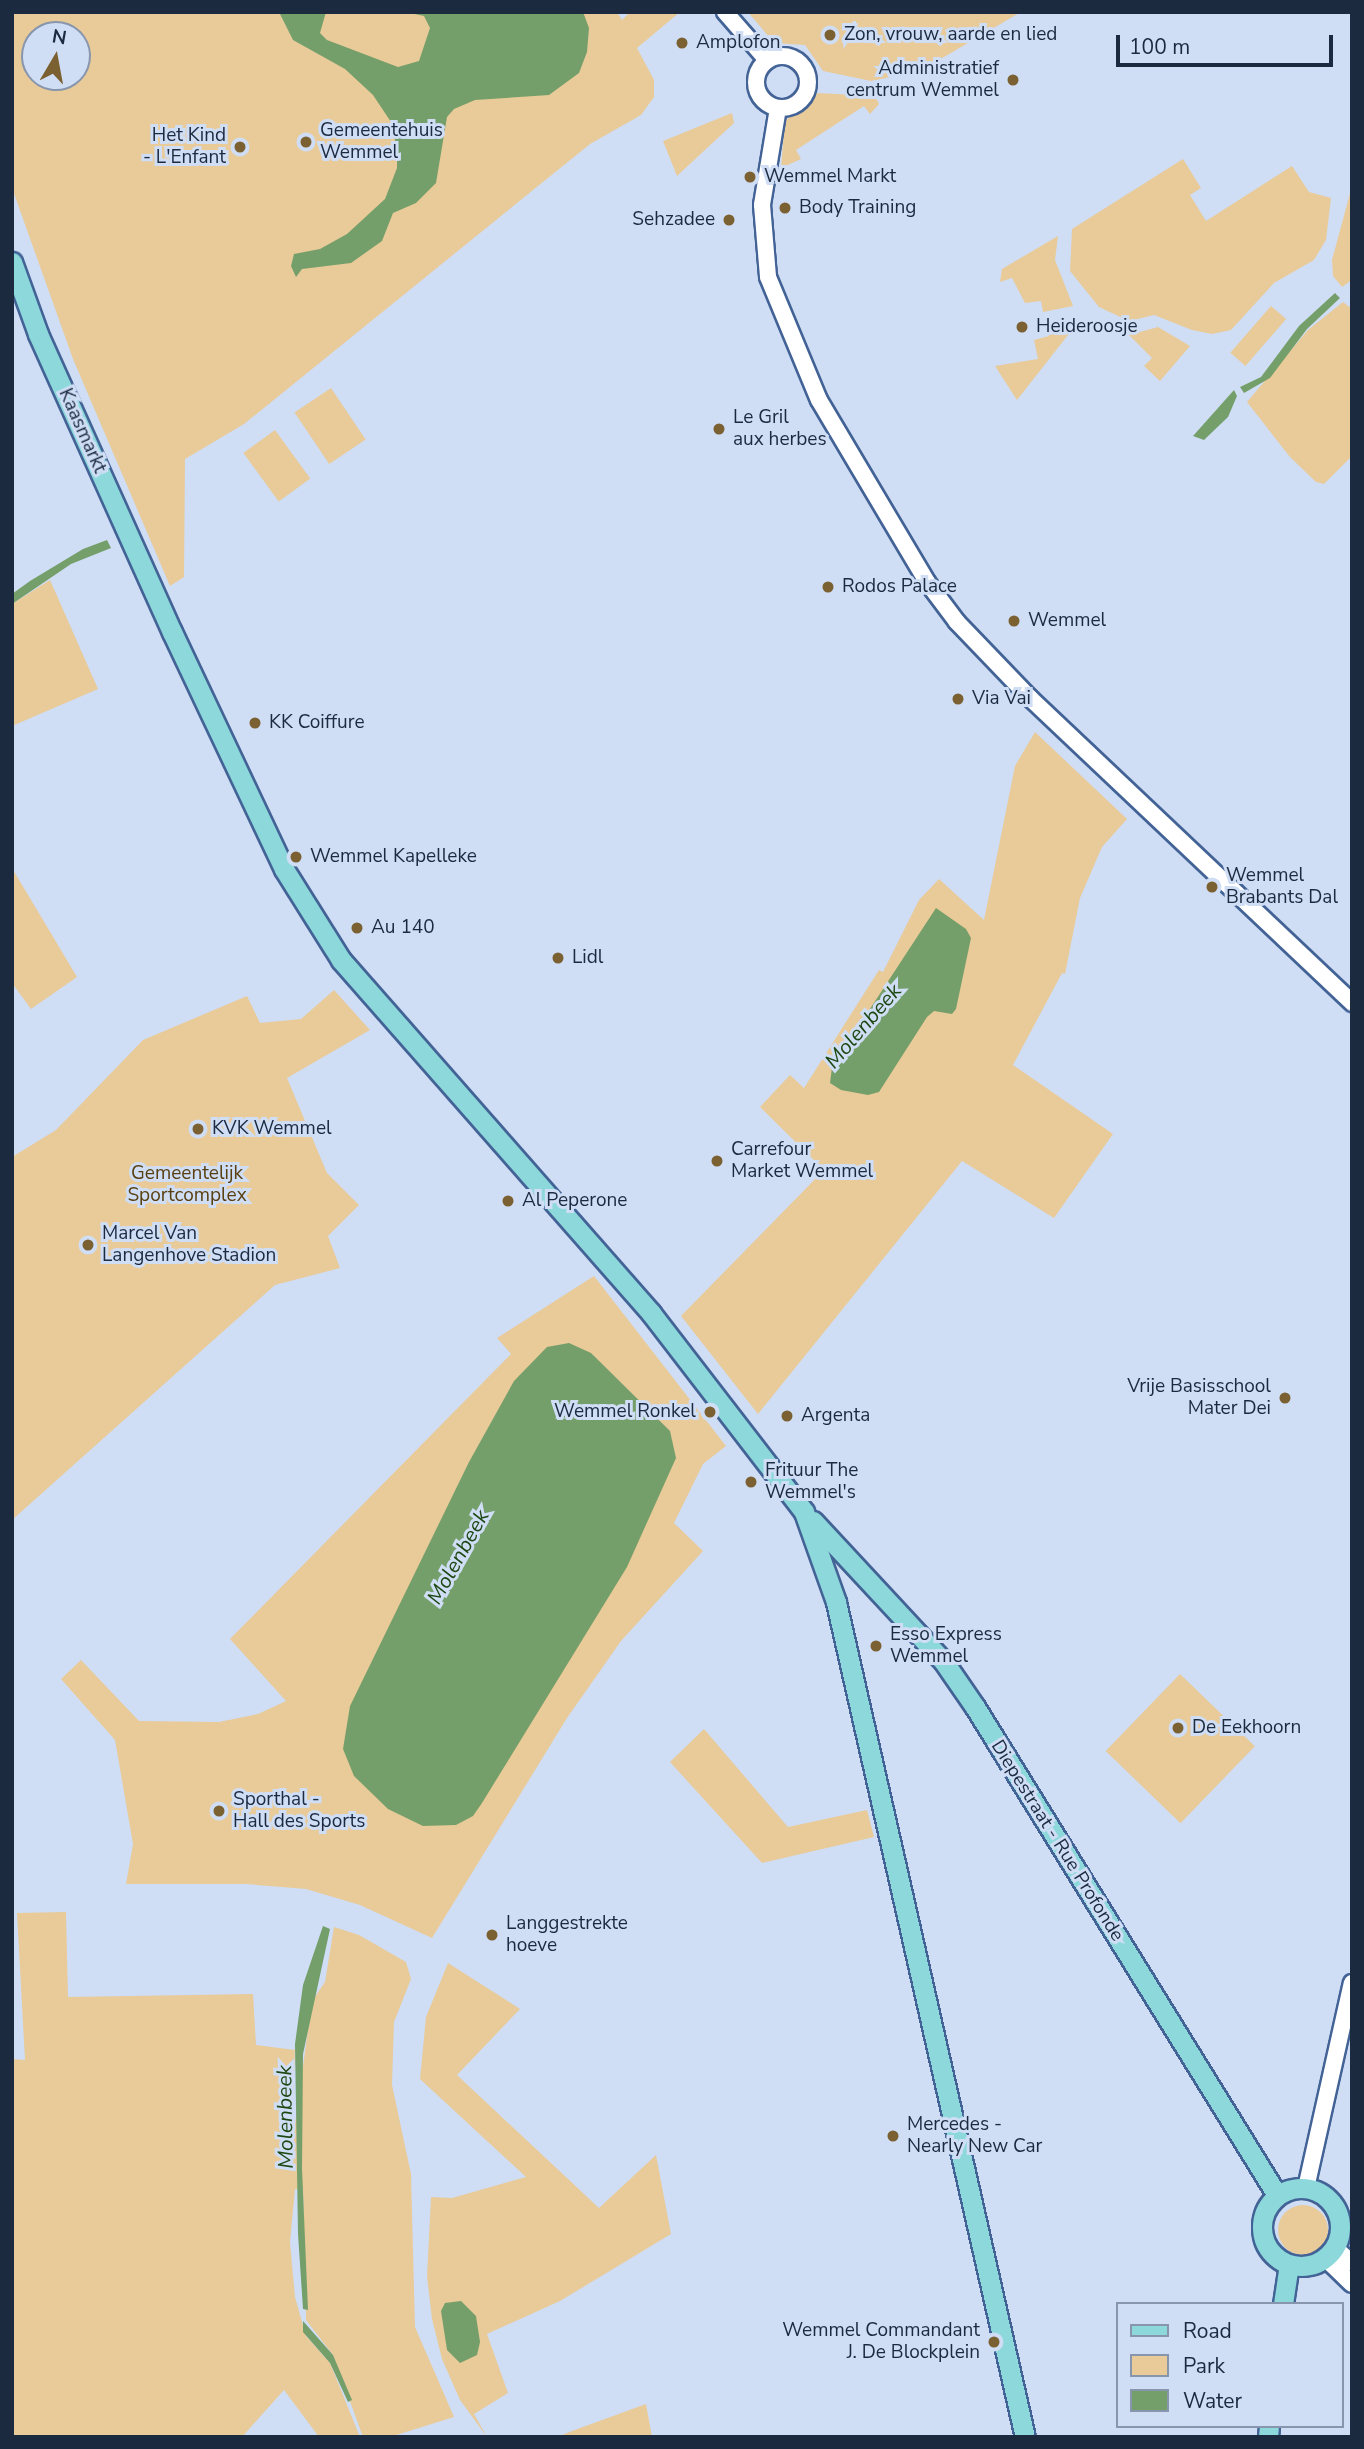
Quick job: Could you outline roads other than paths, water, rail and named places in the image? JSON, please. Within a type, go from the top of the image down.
[{"type":"main road","name":"Kaasmarkt","points":[[12,262],[38,334],[157,598],[284,869],[341,960],[651,1313],[804,1512]]},
{"type":"main road","name":"Diepestraat - Rue Profonde","points":[[804,1512],[944,1662],[975,1707],[1277,2195]]},
{"type":"main road","points":[[804,1512],[836,1602],[1025,2437]]},
{"type":"main road","points":[[1306,2188],[1334,2205],[1340,2223],[1329,2253],[1307,2266],[1289,2264],[1272,2254],[1262,2234],[1266,2209],[1277,2195],[1306,2188]]},
{"type":"main road","points":[[1283,2302],[1289,2264]]},
{"type":"street","points":[[725,12],[767,60]]},
{"type":"street","points":[[782,56],[796,60],[808,75],[800,101],[778,108],[763,101],[757,91],[759,71],[767,60],[782,56]]},
{"type":"street","points":[[778,108],[762,205],[768,277],[819,400],[904,547],[957,622],[1029,698],[1352,1003]]},
{"type":"street","points":[[1306,2188],[1352,1983]]},
{"type":"street","points":[[1329,2253],[1352,2263]]},
{"type":"street","points":[[1329,2253],[1352,2284]]},
{"type":"water","points":[[279,12],[326,12],[320,33],[327,40],[398,67],[419,61],[430,28],[424,16],[405,12],[583,12],[589,28],[587,52],[579,73],[549,95],[475,100],[454,109],[447,117],[436,183],[416,203],[393,213],[382,241],[351,263],[302,269],[296,277],[291,266],[294,254],[320,249],[347,234],[385,199],[397,168],[397,149],[391,122],[373,95],[345,69],[293,40]]},
{"type":"water","points":[[1335,293],[1340,298],[1307,329],[1270,378],[1244,393],[1240,387],[1261,377],[1299,326]]},
{"type":"water","points":[[1234,390],[1237,396],[1228,417],[1204,440],[1193,436]]},
{"type":"water","points":[[107,540],[111,548],[71,564],[12,604],[12,594],[30,581],[83,549]]},
{"type":"water","name":"Molenbeek","points":[[936,908],[966,929],[971,938],[956,1009],[952,1014],[934,1011],[927,1017],[879,1092],[868,1095],[841,1090],[830,1083],[832,1067]]},
{"type":"water","name":"Molenbeek","points":[[569,1343],[591,1353],[670,1431],[676,1458],[627,1567],[482,1803],[473,1816],[456,1825],[423,1826],[388,1809],[354,1776],[343,1749],[350,1706],[469,1462],[514,1381],[547,1347]]},
{"type":"water","points":[[323,1926],[330,1929],[303,2054],[302,2168],[308,2310],[303,2309],[298,2234],[295,2044],[303,1985]]},
{"type":"water","points":[[461,2301],[476,2316],[480,2342],[477,2355],[460,2363],[447,2350],[441,2311],[445,2303]]},
{"type":"water","points":[[303,2321],[333,2355],[352,2400],[348,2402],[330,2363],[303,2332]]},
{"type":"place","name":"Zon, vrouw, aarde en lied","points":[[830,35]]},
{"type":"place","name":"Amplofon","points":[[682,43]]},
{"type":"place","name":"Administratief centrum Wemmel","points":[[1013,80]]},
{"type":"place","name":"Gemeentehuis Wemmel","points":[[306,142]]},
{"type":"place","name":"Het Kind - L'Enfant","points":[[240,147]]},
{"type":"place","name":"Wemmel Markt","points":[[750,177]]},
{"type":"place","name":"Body Training","points":[[785,208]]},
{"type":"place","name":"Sehzadee","points":[[729,220]]},
{"type":"place","name":"Heideroosje","points":[[1022,327]]},
{"type":"place","name":"Le Gril aux herbes","points":[[719,429]]},
{"type":"place","name":"Rodos Palace","points":[[828,587]]},
{"type":"place","name":"Wemmel","points":[[1014,621]]},
{"type":"place","name":"Via Vai","points":[[958,699]]},
{"type":"place","name":"KK Coiffure","points":[[255,723]]},
{"type":"place","name":"Wemmel Kapelleke","points":[[296,857]]},
{"type":"place","name":"Wemmel Brabants Dal","points":[[1212,887]]},
{"type":"place","name":"Au 140","points":[[357,928]]},
{"type":"place","name":"Lidl","points":[[558,958]]},
{"type":"place","name":"KVK Wemmel","points":[[198,1129]]},
{"type":"place","name":"Carrefour Market Wemmel","points":[[717,1161]]},
{"type":"place","name":"Al Peperone","points":[[508,1201]]},
{"type":"place","name":"Marcel Van Langenhove Stadion","points":[[88,1245]]},
{"type":"place","name":"Vrije Basisschool Mater Dei","points":[[1285,1398]]},
{"type":"place","name":"Wemmel Ronkel","points":[[710,1412]]},
{"type":"place","name":"Argenta","points":[[787,1416]]},
{"type":"place","name":"Frituur The Wemmel's","points":[[751,1482]]},
{"type":"place","name":"Esso Express Wemmel","points":[[876,1646]]},
{"type":"place","name":"De Eekhoorn","points":[[1178,1728]]},
{"type":"place","name":"Sporthal - Hall des Sports","points":[[219,1811]]},
{"type":"place","name":"Langgestrekte hoeve","points":[[492,1935]]},
{"type":"place","name":"Mercedes - Nearly New Car","points":[[893,2136]]},
{"type":"place","name":"Wemmel Commandant J. De Blockplein","points":[[994,2342]]},
{"type":"park label","name":"Gemeentelijk Sportcomplex","points":[[187,1185]]}]
